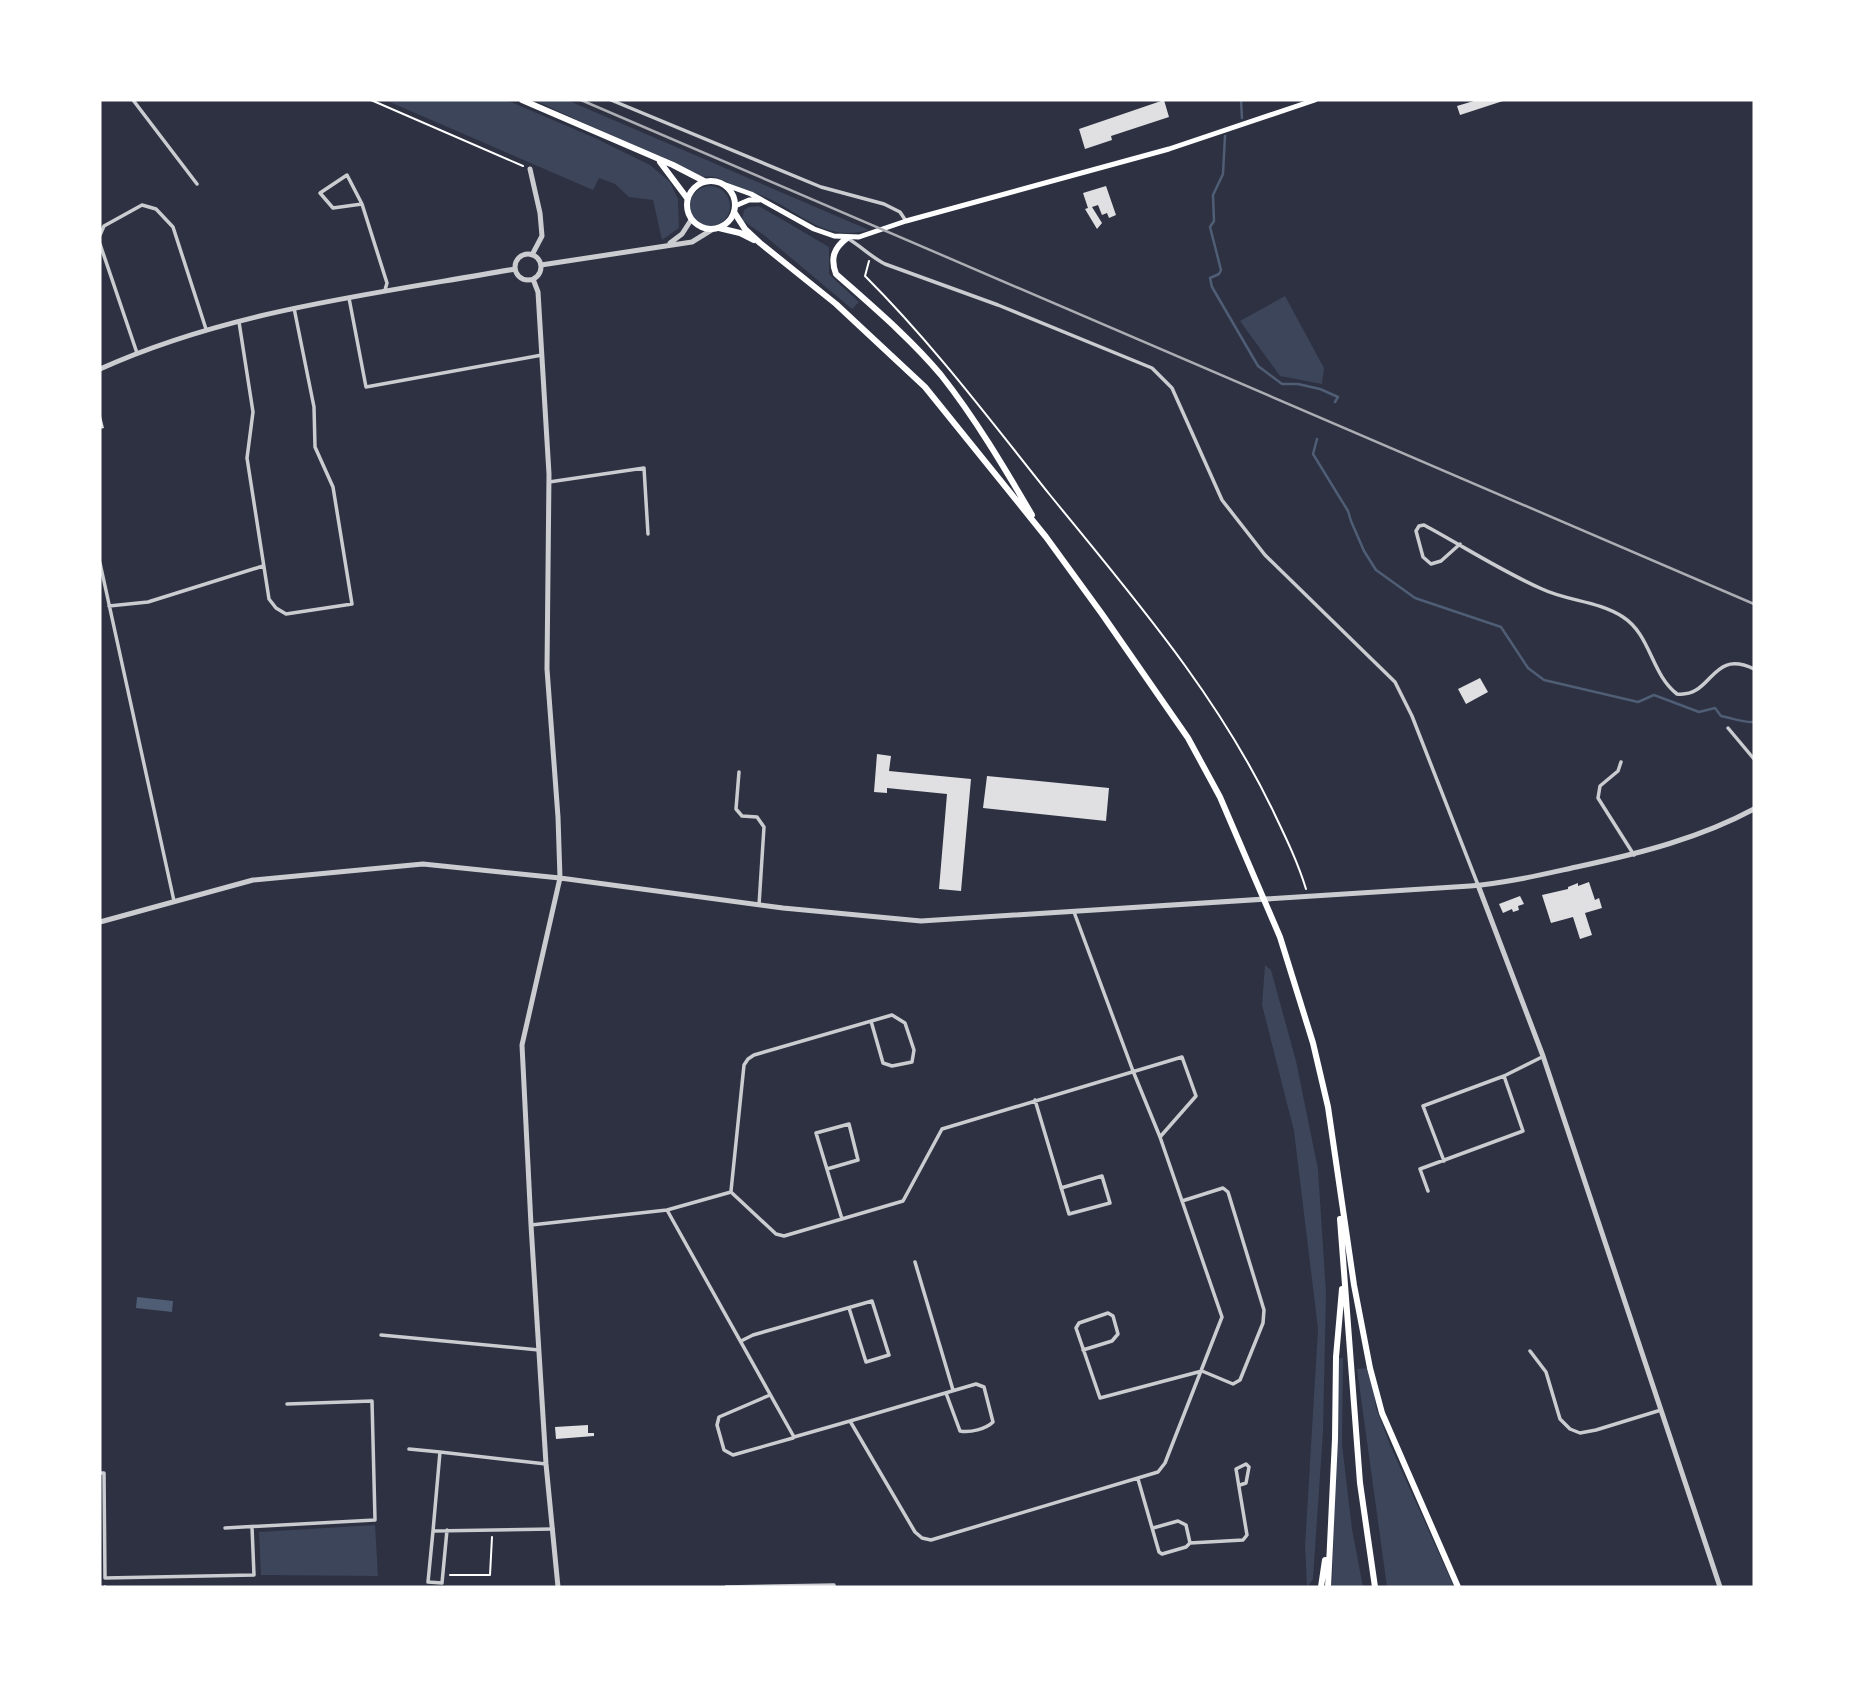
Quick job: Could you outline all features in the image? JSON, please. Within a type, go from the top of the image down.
[{"type":"main road","points":[[522,100],[704,181],[719,182],[751,194],[814,229],[847,238],[859,237],[994,196],[1169,149],[1315,100]]},
{"type":"main road","points":[[658,160],[687,198]]},
{"type":"main road","points":[[704,181],[697,184],[687,198],[686,205],[691,220],[705,229],[716,228],[740,233],[760,243]]},
{"type":"main road","points":[[726,185],[731,191],[734,209],[745,229],[836,304],[925,387],[1046,537],[1154,686],[1188,738],[1220,797],[1254,872],[1287,960],[1313,1042],[1325,1094],[1358,1309],[1382,1413],[1458,1587]]},
{"type":"main road","points":[[716,228],[731,219],[734,209],[749,200],[760,200]]},
{"type":"main road","points":[[847,238],[835,249],[832,264],[836,274],[940,374],[1009,476],[1046,537]]},
{"type":"main road","points":[[1335,1164],[1360,1483],[1375,1587]]},
{"type":"main road","points":[[1328,1587],[1336,1357],[1344,1269]]},
{"type":"main road","points":[[1321,1587],[1329,1541]]},
{"type":"street","points":[[133,100],[197,184]]},
{"type":"street","points":[[611,100],[821,187],[884,204],[900,212],[906,221]]},
{"type":"street","points":[[530,169],[542,236],[533,255]]},
{"type":"street","points":[[362,204],[333,208],[320,193],[347,175],[362,204],[387,283],[384,292]]},
{"type":"street","points":[[100,235],[104,226],[142,205],[156,209],[173,227],[206,330]]},
{"type":"street","points":[[668,245],[682,234],[691,220]]},
{"type":"street","points":[[541,265],[692,242],[716,228]]},
{"type":"street","points":[[847,238],[871,257],[1152,368],[1172,388],[1222,500],[1265,555],[1395,682],[1412,716],[1543,1056],[1720,1587]]},
{"type":"street","points":[[100,244],[137,353]]},
{"type":"street","points":[[533,255],[541,265]]},
{"type":"street","points":[[533,255],[521,256],[516,261],[515,269],[522,278],[533,279]]},
{"type":"street","points":[[533,279],[539,273],[541,265]]},
{"type":"street","points":[[100,369],[137,353],[239,320],[515,269]]},
{"type":"street","points":[[533,279],[538,292],[549,482],[547,669],[560,878],[522,1045],[539,1350],[558,1587]]},
{"type":"street","points":[[349,298],[366,387],[542,355]]},
{"type":"street","points":[[239,320],[253,412],[247,458],[269,599],[276,608],[286,614],[352,604],[333,487],[315,447],[314,407],[294,308]]},
{"type":"street","points":[[549,482],[644,468],[648,534]]},
{"type":"street","points":[[1460,544],[1441,561],[1431,564],[1423,556],[1416,531],[1419,526],[1424,525],[1460,544],[1546,591],[1622,616],[1640,634],[1663,680],[1677,694],[1691,695],[1699,690],[1710,675],[1728,664],[1734,663],[1754,669]]},
{"type":"street","points":[[100,563],[174,901]]},
{"type":"street","points":[[108,606],[148,602],[262,566]]},
{"type":"street","points":[[1728,728],[1754,759]]},
{"type":"street","points":[[1620,762],[1618,771],[1600,786],[1598,798],[1634,855]]},
{"type":"street","points":[[739,772],[736,809],[742,816],[757,817],[764,827],[759,905]]},
{"type":"street","points":[[100,922],[253,880],[423,864],[560,878],[759,905],[921,921],[1304,897],[1478,885],[1531,877],[1654,850],[1754,809]]},
{"type":"street","points":[[850,1421],[915,1532],[922,1538],[931,1540],[1138,1479],[1158,1472],[1165,1463],[1222,1317],[1160,1137],[1074,912]]},
{"type":"street","points":[[731,1192],[744,1065],[748,1059],[754,1055],[871,1021],[892,1015],[905,1023],[914,1050],[912,1062],[892,1066],[883,1063],[871,1021]]},
{"type":"street","points":[[1444,1160],[1423,1106],[1503,1076],[1543,1056]]},
{"type":"street","points":[[731,1192],[776,1234],[784,1236],[904,1201],[942,1129],[1182,1057],[1196,1096],[1160,1137]]},
{"type":"street","points":[[1428,1191],[1420,1170],[1523,1131],[1503,1076]]},
{"type":"street","points":[[1035,1100],[1061,1188],[1069,1214],[1110,1203],[1102,1176],[1061,1188]]},
{"type":"street","points":[[827,1169],[858,1160],[849,1124],[816,1133],[842,1219]]},
{"type":"street","points":[[1083,1350],[1112,1341],[1118,1334],[1114,1316],[1108,1313],[1079,1323],[1076,1328],[1083,1350],[1100,1398],[1202,1371],[1233,1384],[1240,1380],[1264,1324],[1264,1310],[1228,1192],[1223,1188],[1182,1201]]},
{"type":"street","points":[[531,1226],[667,1210],[731,1192]]},
{"type":"street","points":[[667,1210],[793,1437]]},
{"type":"street","points":[[915,1262],[953,1391]]},
{"type":"street","points":[[741,1342],[753,1335],[872,1301],[890,1354],[866,1362],[849,1308]]},
{"type":"street","points":[[381,1335],[539,1350]]},
{"type":"street","points":[[1530,1351],[1546,1372],[1560,1419],[1570,1429],[1580,1433],[1596,1430],[1661,1410]]},
{"type":"street","points":[[770,1395],[719,1418],[717,1425],[724,1450],[733,1455],[793,1437],[850,1421],[946,1393],[953,1391],[982,1384],[993,1422],[967,1433],[960,1431],[946,1393]]},
{"type":"street","points":[[225,1528],[375,1520],[372,1401],[286,1404]]},
{"type":"street","points":[[409,1449],[547,1464]]},
{"type":"street","points":[[440,1452],[428,1582],[442,1583],[447,1530]]},
{"type":"street","points":[[1138,1479],[1159,1552],[1162,1554],[1190,1544],[1243,1540],[1247,1535],[1236,1469],[1245,1464],[1249,1467],[1246,1483],[1240,1485]]},
{"type":"street","points":[[100,1473],[104,1473],[105,1578],[254,1575],[252,1526]]},
{"type":"street","points":[[1153,1528],[1178,1521],[1186,1525],[1190,1544]]},
{"type":"street","points":[[433,1531],[553,1529]]},
{"type":"street","points":[[726,1587],[834,1587]]},
{"type":"path","points":[[372,100],[530,169]]},
{"type":"path","points":[[871,257],[865,276],[908,319],[974,397],[1148,615],[1217,709],[1260,783],[1299,866],[1304,897]]},
{"type":"path","points":[[442,1575],[490,1575],[492,1530]]},
{"type":"shaded area","points":[[385,100],[506,100],[595,138],[650,165],[670,182],[678,199],[679,228],[662,240],[653,200],[629,197],[615,184],[599,178],[593,190]]},
{"type":"shaded area","points":[[534,100],[567,100],[869,230],[853,233],[825,229],[763,196],[742,190],[718,178],[701,177]]},
{"type":"shaded area","points":[[710,186],[724,192],[730,206],[724,220],[710,226],[696,220],[690,206],[696,192]]},
{"type":"shaded area","points":[[759,206],[829,247],[829,274],[859,302],[852,309],[742,220],[744,210]]},
{"type":"shaded area","points":[[1285,296],[1324,368],[1322,384],[1280,376],[1240,321]]},
{"type":"shaded area","points":[[1265,965],[1271,970],[1296,1061],[1318,1169],[1326,1293],[1323,1432],[1313,1579],[1307,1587],[1305,1546],[1318,1329],[1294,1131],[1262,1005]]},
{"type":"shaded area","points":[[137,1297],[173,1301],[172,1312],[136,1308]]},
{"type":"shaded area","points":[[1339,1358],[1343,1358],[1342,1444],[1352,1529],[1363,1587],[1332,1587]]},
{"type":"shaded area","points":[[1370,1368],[1376,1408],[1454,1587],[1387,1587],[1357,1369]]},
{"type":"shaded area","points":[[375,1525],[378,1576],[261,1575],[259,1532]]},
{"type":"building","points":[[1164,100],[1169,117],[1111,136],[1112,140],[1085,149],[1079,129]]},
{"type":"building","points":[[1477,100],[1506,100],[1460,115],[1457,106]]},
{"type":"building","points":[[1106,186],[1116,215],[1109,218],[1107,213],[1102,215],[1098,205],[1092,207],[1102,223],[1097,229],[1085,209],[1088,208],[1083,193]]},
{"type":"building","points":[[100,412],[104,428],[100,429]]},
{"type":"building","points":[[1480,678],[1488,692],[1466,704],[1458,689]]},
{"type":"building","points":[[877,754],[891,756],[889,771],[971,779],[961,891],[939,889],[947,794],[887,788],[887,793],[874,792]]},
{"type":"building","points":[[987,776],[1109,788],[1106,821],[983,808]]},
{"type":"building","points":[[1589,882],[1595,900],[1599,898],[1602,908],[1585,913],[1592,935],[1580,939],[1573,917],[1551,923],[1542,895]]},
{"type":"building","points":[[1520,896],[1524,904],[1518,906],[1519,910],[1513,912],[1512,909],[1503,913],[1499,904]]},
{"type":"building","points":[[588,1425],[588,1433],[594,1433],[594,1436],[556,1439],[555,1427]]},
{"type":"waterway","points":[[1241,100],[1242,118]]},
{"type":"waterway","points":[[1225,136],[1223,174],[1213,195],[1214,221],[1210,227],[1221,270],[1210,278],[1212,287],[1258,366],[1282,384],[1320,389],[1338,397],[1335,402]]},
{"type":"waterway","points":[[1317,439],[1313,454],[1348,511],[1364,551],[1376,570],[1415,598],[1501,627],[1528,668],[1544,680],[1638,702],[1654,695],[1699,712],[1715,708],[1721,716],[1754,722]]},
{"type":"railway","points":[[581,100],[1754,604]]}]
